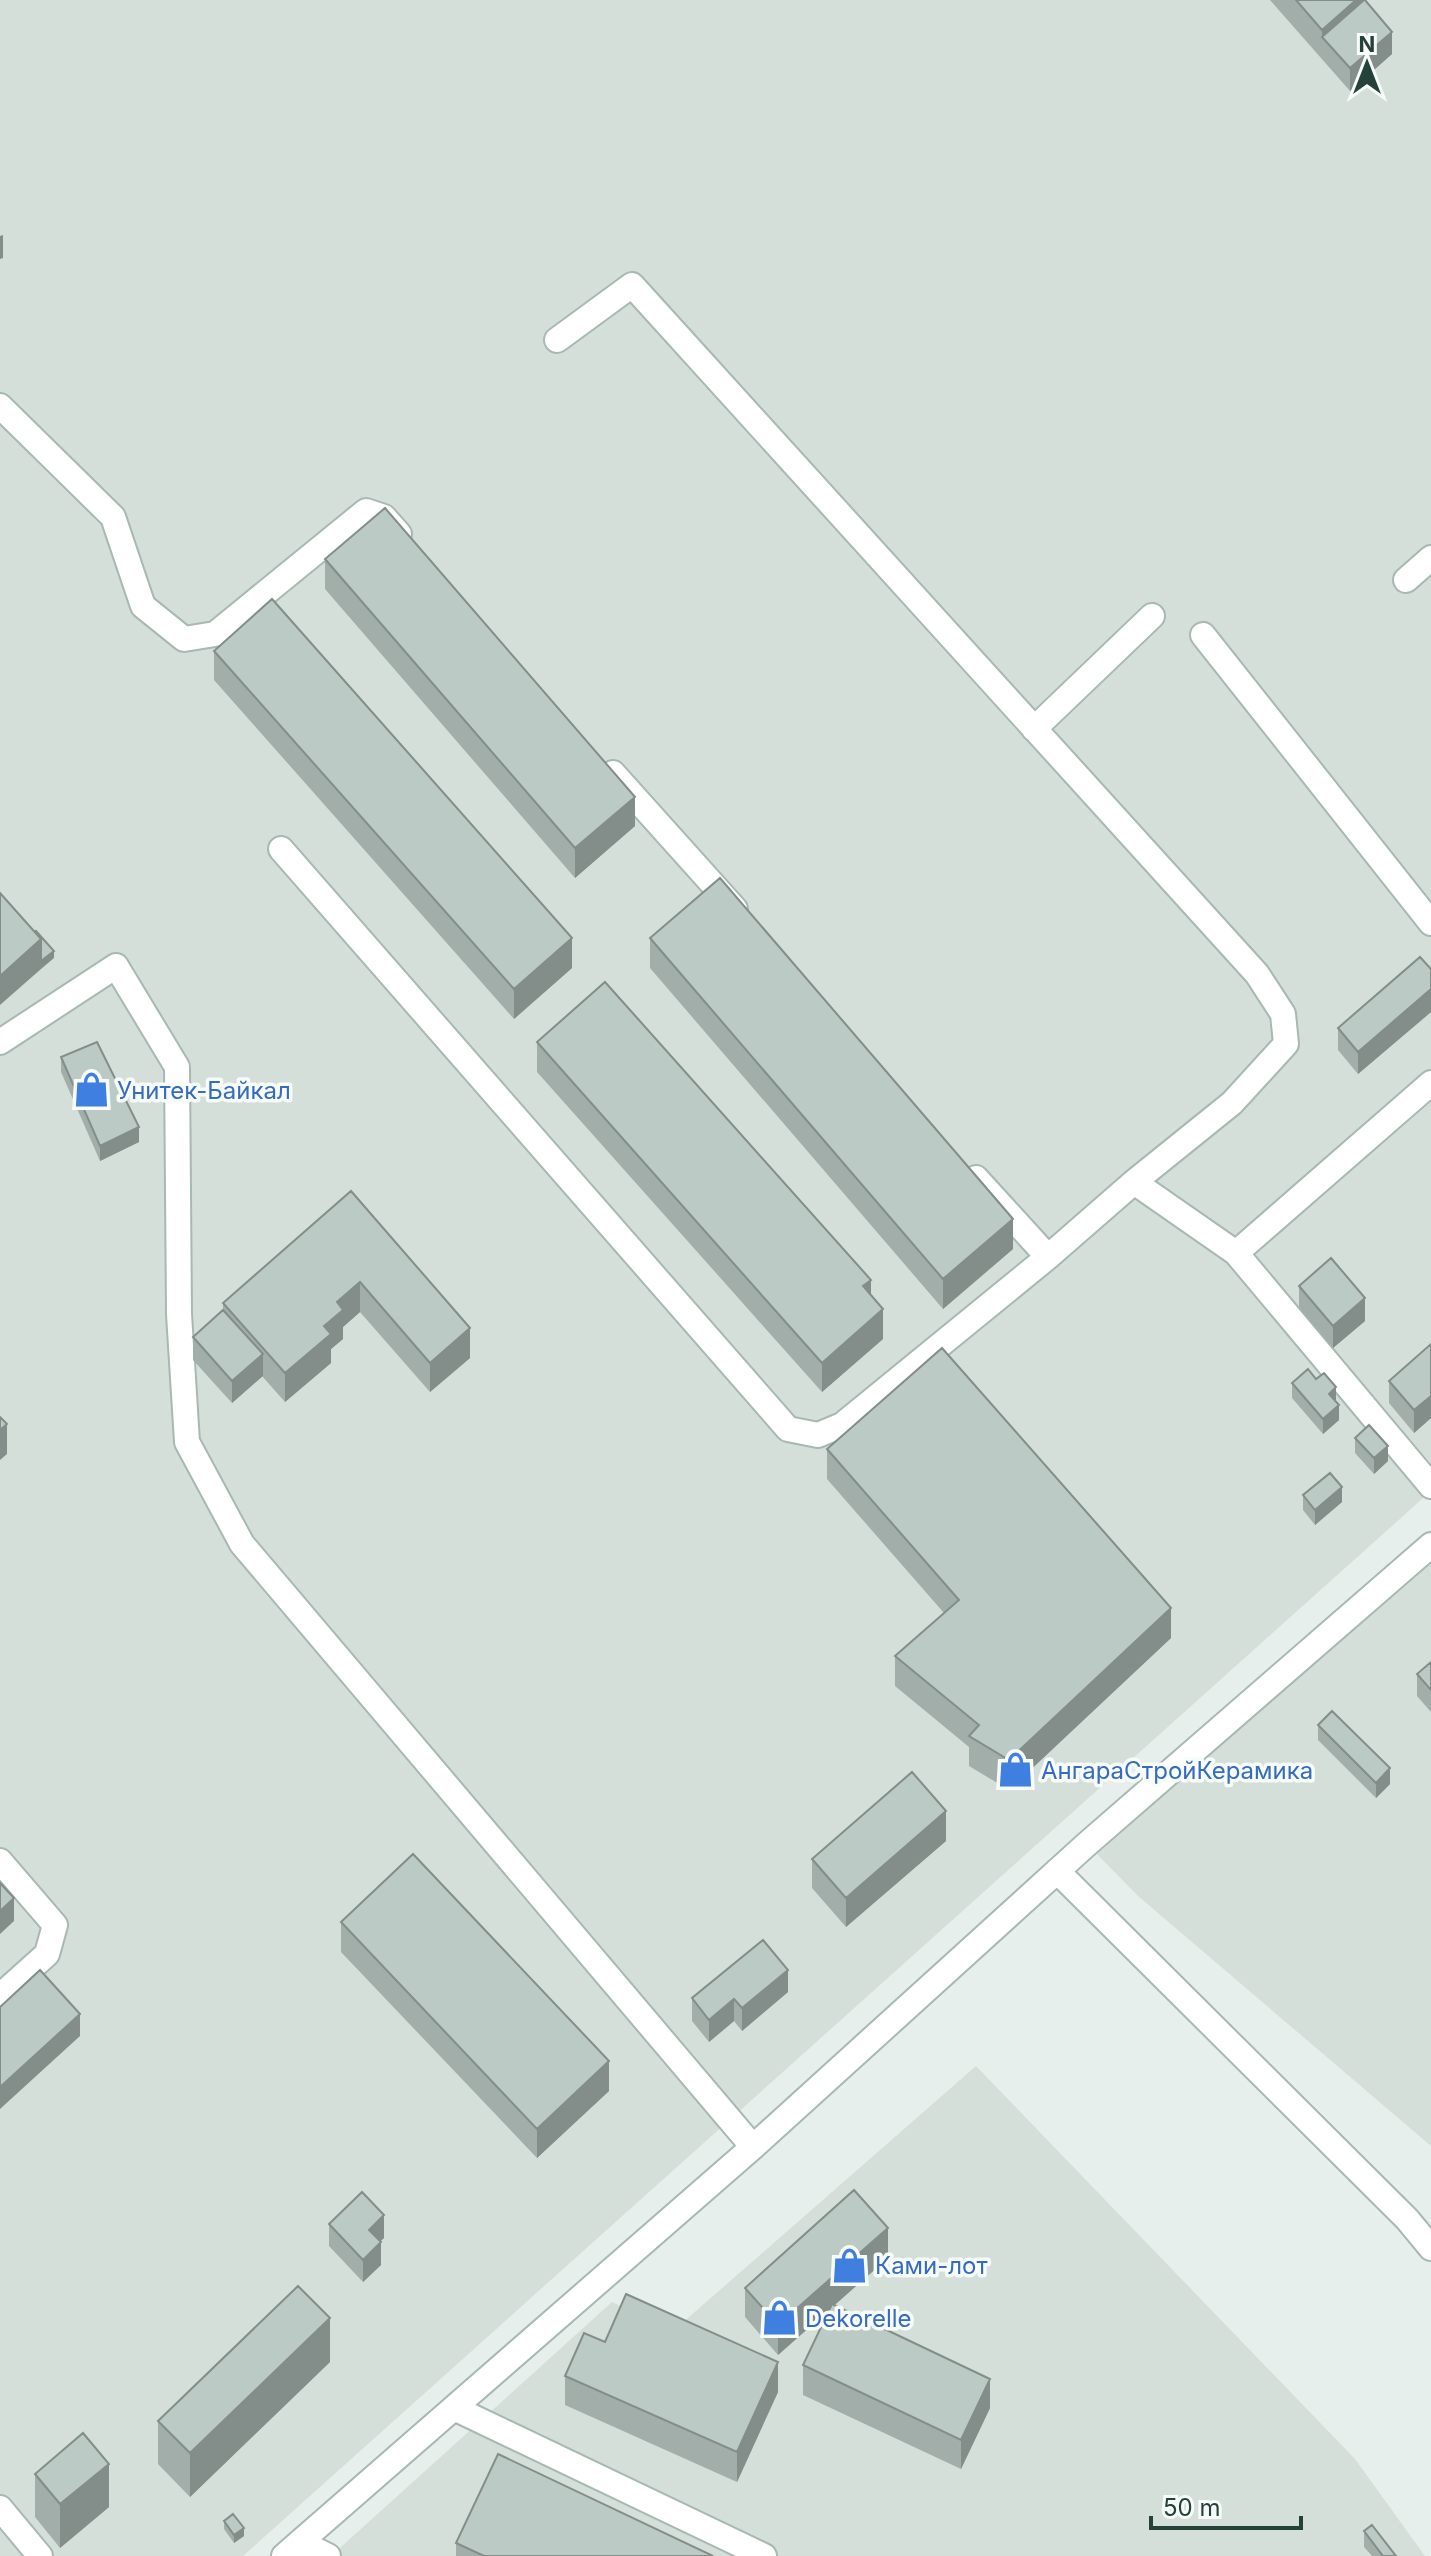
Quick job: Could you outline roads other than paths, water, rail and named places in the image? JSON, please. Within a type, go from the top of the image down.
[{"type":"street","points":[[281,849],[788,1429],[818,1435],[842,1425],[1048,1257],[1232,1103],[1286,1044],[1283,1014],[1257,974],[632,285],[557,340]]},
{"type":"street","points":[[0,406],[113,517],[143,606],[184,639],[215,634],[366,511],[384,517],[415,553]]},
{"type":"street","points":[[1406,580],[1431,558]]},
{"type":"street","points":[[1034,729],[1152,616]]},
{"type":"street","points":[[1203,635],[1431,923]]},
{"type":"street","points":[[594,752],[752,928]]},
{"type":"street","points":[[0,1042],[116,966],[177,1067],[179,1314],[187,1442],[242,1544],[753,2147]]},
{"type":"street","points":[[1236,1253],[1431,1083]]},
{"type":"street","points":[[963,1163],[1048,1257]]},
{"type":"street","points":[[1134,1182],[1236,1253],[1431,1486]]},
{"type":"street","points":[[292,2549],[753,2147],[1057,1871],[1431,1545]]},
{"type":"street","points":[[0,1861],[55,1925],[47,1954],[0,1996]]},
{"type":"street","points":[[1057,1871],[1407,2219],[1431,2248]]},
{"type":"street","points":[[454,2408],[764,2556]]},
{"type":"street","points":[[0,2508],[40,2556]]},
{"type":"street","points":[[292,2549],[328,2556]]},
{"type":"place","name":"Унитек-Байкал","points":[[91,1090]]},
{"type":"place","name":"АнгараСтройКерамика","points":[[1015,1770]]},
{"type":"place","name":"Ками-лот","points":[[849,2265]]},
{"type":"place","name":"Dekorelle","points":[[779,2318]]}]
